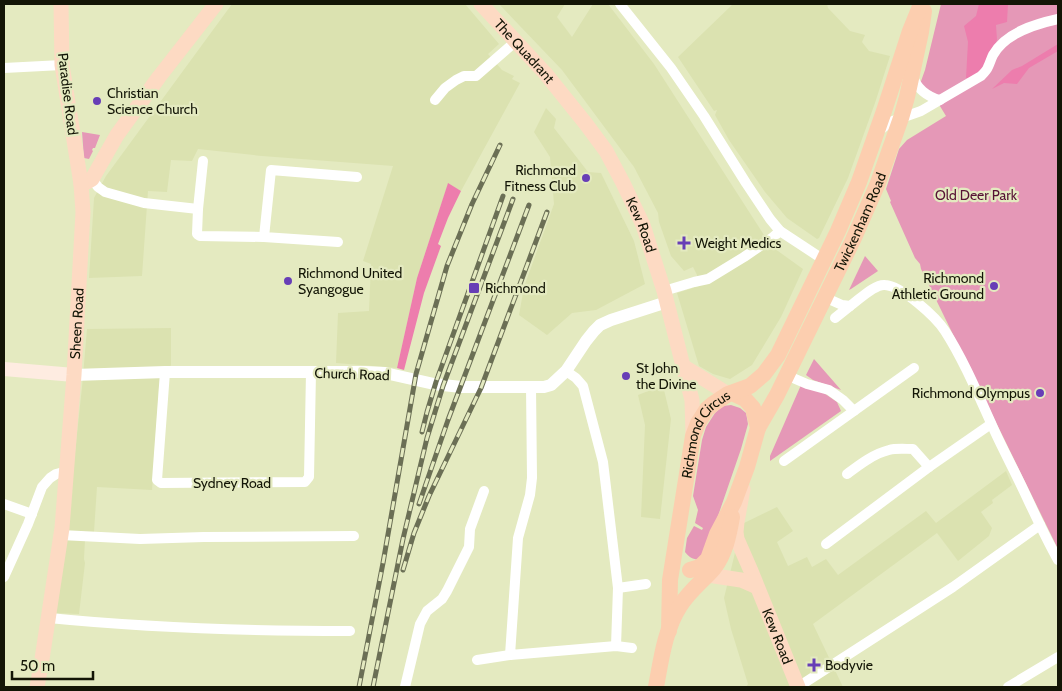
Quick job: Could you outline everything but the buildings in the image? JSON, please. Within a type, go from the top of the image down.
[{"type":"highway","name":"Twickenham Road","points":[[758,428],[777,394],[853,240],[878,182],[901,118],[913,71],[921,32],[923,4]]},
{"type":"highway","name":"Twickenham Road","points":[[730,394],[750,386],[764,374],[778,355],[859,182],[910,30],[923,4]]},
{"type":"highway","name":"Richmond Circus","points":[[669,631],[670,586],[693,436],[698,423],[707,409],[730,394],[745,400],[753,408],[758,428]]},
{"type":"highway","points":[[690,570],[700,567],[708,559],[717,534],[734,502],[747,467],[758,428]]},
{"type":"highway","points":[[656,687],[674,617],[681,605],[719,560],[729,534],[734,502]]},
{"type":"highway","points":[[675,556],[681,566],[697,573],[708,575]]},
{"type":"main road","name":"Paradise Road","points":[[61,4],[62,66],[87,181]]},
{"type":"main road","points":[[87,181],[154,84],[216,4]]},
{"type":"main road","name":"The Quadrant","points":[[481,4],[545,73],[566,100]]},
{"type":"main road","name":"Kew Road","points":[[566,100],[606,151],[643,225],[666,296],[692,400],[693,436]]},
{"type":"main road","name":"Sheen Road","points":[[37,687],[61,535],[74,375],[83,212],[87,181]]},
{"type":"main road","points":[[682,366],[730,394]]},
{"type":"main road","name":"Church Road","points":[[4,369],[74,375]]},
{"type":"main road","name":"Kew Road","points":[[747,467],[736,532],[737,539],[798,687]]},
{"type":"main road","points":[[708,575],[741,580],[757,587]]},
{"type":"street","points":[[626,6],[704,116],[770,219],[780,231],[824,260]]},
{"type":"street","points":[[877,133],[890,122],[921,111],[981,76],[988,68],[992,56],[1006,40],[1029,28],[1058,19]]},
{"type":"street","points":[[435,100],[456,80],[464,76],[476,76],[515,42]]},
{"type":"street","points":[[4,68],[62,66]]},
{"type":"street","points":[[913,71],[914,79],[921,89],[940,100]]},
{"type":"street","points":[[203,161],[198,209],[197,234],[200,236],[264,237],[338,242]]},
{"type":"street","points":[[264,237],[271,170],[357,176]]},
{"type":"street","points":[[87,181],[112,194],[144,202],[198,209]]},
{"type":"street","points":[[666,296],[694,282],[708,279],[744,257],[780,231]]},
{"type":"street","points":[[835,318],[872,289],[881,285],[887,285],[906,294],[944,329],[980,397],[991,424],[1058,560]]},
{"type":"street","name":"Church Road","points":[[74,375],[165,372],[365,372],[385,373],[434,384],[461,387],[544,387],[550,385],[566,371],[586,341],[600,325],[666,296]]},
{"type":"street","points":[[824,298],[850,306]]},
{"type":"street","points":[[784,461],[914,368]]},
{"type":"street","points":[[566,371],[583,386],[603,462],[618,588],[616,646]]},
{"type":"street","name":"Sydney Road","points":[[165,372],[157,480],[161,483],[305,482],[309,477],[311,372]]},
{"type":"street","points":[[786,374],[807,384],[829,390],[854,411]]},
{"type":"street","points":[[510,655],[518,538],[530,495],[532,478],[530,386]]},
{"type":"street","points":[[826,544],[929,467],[991,424]]},
{"type":"street","points":[[847,474],[860,464],[889,450],[913,449],[929,467]]},
{"type":"street","points":[[4,577],[8,559],[32,514],[42,487],[50,478],[67,470]]},
{"type":"street","points":[[405,687],[420,624],[428,610],[442,599],[469,547],[470,528],[484,491]]},
{"type":"street","points":[[4,504],[32,514]]},
{"type":"street","points":[[798,687],[953,587],[1040,525]]},
{"type":"street","points":[[61,535],[140,540],[204,537],[354,536]]},
{"type":"street","points":[[618,588],[646,584]]},
{"type":"street","points":[[49,618],[124,625],[280,631],[350,631]]},
{"type":"street","points":[[477,660],[510,655],[616,646],[632,648]]},
{"type":"street","points":[[1008,687],[1057,661]]},
{"type":"shaded area","points":[[232,4],[465,4],[499,44],[488,54],[502,70],[514,76],[512,79],[520,83],[461,191],[448,184],[417,278],[397,368],[336,363],[338,313],[369,311],[371,264],[363,261],[393,166],[198,149],[192,161],[171,160],[167,192],[148,191],[142,276],[89,278],[94,198],[106,176]]},
{"type":"shaded area","points":[[499,4],[565,4],[557,17],[572,37],[593,4],[608,4],[654,64],[771,246],[803,269],[781,317],[752,365],[730,379],[713,374],[699,366],[677,293],[699,286],[693,267],[684,271],[671,256],[659,222],[658,213],[634,167],[562,70]]},
{"type":"shaded area","points":[[733,4],[827,4],[828,8],[850,31],[865,35],[862,42],[869,51],[890,56],[848,178],[817,239],[787,218],[765,192],[729,140],[715,115],[717,110],[714,111],[678,57]]},
{"type":"shaded area","points":[[979,4],[1008,4],[1007,22],[996,25],[997,40],[978,80],[966,78],[968,42],[964,26],[976,16]]},
{"type":"shaded area","points":[[1058,44],[1058,51],[1029,68],[1017,84],[1004,83],[992,89],[1012,70]]},
{"type":"shaded area","points":[[546,108],[556,119],[554,128],[588,172],[601,173],[634,241],[645,284],[596,310],[572,313],[547,335],[519,315],[524,287],[554,204],[550,157],[534,132]]},
{"type":"shaded area","points":[[448,183],[461,191],[438,244],[441,246],[424,293],[404,370],[397,368],[417,278]]},
{"type":"shaded area","points":[[171,328],[171,365],[159,387],[152,490],[97,487],[94,532],[85,540],[85,563],[79,614],[55,613],[75,453],[87,329]]},
{"type":"shaded area","points":[[656,388],[664,390],[671,419],[660,519],[641,517],[645,425],[638,395]]},
{"type":"shaded area","points":[[1006,471],[1012,485],[992,500],[993,503],[981,512],[992,528],[989,536],[958,561],[937,533],[813,624],[843,687],[746,687],[748,684],[731,629],[724,598],[742,524],[777,507],[793,531],[777,542],[788,566],[807,557],[812,567],[826,559],[838,575],[926,511],[936,523]]},
{"type":"green space","name":"Old Deer Park","points":[[941,4],[1058,4],[1058,549],[920,264],[915,258],[886,189],[899,149],[907,140],[946,116],[932,93],[920,84]]},
{"type":"green space","points":[[82,132],[100,135],[89,159],[84,158]]},
{"type":"green space","points":[[865,256],[878,271],[849,290]]},
{"type":"green space","points":[[814,359],[841,390],[813,380],[806,375]]},
{"type":"green space","points":[[801,385],[821,391],[837,402],[841,411],[770,461],[770,456]]},
{"type":"green space","points":[[731,405],[740,408],[746,413],[748,424],[709,542],[701,559],[694,559],[685,552],[687,538],[694,526],[702,530],[703,528],[695,523],[698,510],[693,496],[702,440],[706,427],[715,413],[723,406]]},
{"type":"railway","points":[[359,687],[416,374],[447,266],[472,204],[500,145]]},
{"type":"railway","points":[[422,432],[436,382],[503,196]]},
{"type":"railway","points":[[373,687],[403,539],[427,438],[443,386],[513,199]]},
{"type":"railway","points":[[419,504],[448,420],[529,205]]},
{"type":"railway","points":[[403,570],[414,533],[429,496],[481,388],[547,212]]},
{"type":"place","name":"Christian Science Church","points":[[97,101]]},
{"type":"place","name":"Richmond Fitness Club","points":[[586,178]]},
{"type":"place","name":"Weight Medics","points":[[684,243]]},
{"type":"place","name":"Richmond United Syangogue","points":[[288,281]]},
{"type":"place","name":"Richmond Athletic Ground","points":[[994,286]]},
{"type":"place","name":"Richmond","points":[[474,288]]},
{"type":"place","name":"St John the Divine","points":[[626,376]]},
{"type":"place","name":"Richmond Olympus","points":[[1040,393]]},
{"type":"place","name":"Bodyvie","points":[[814,665]]}]
